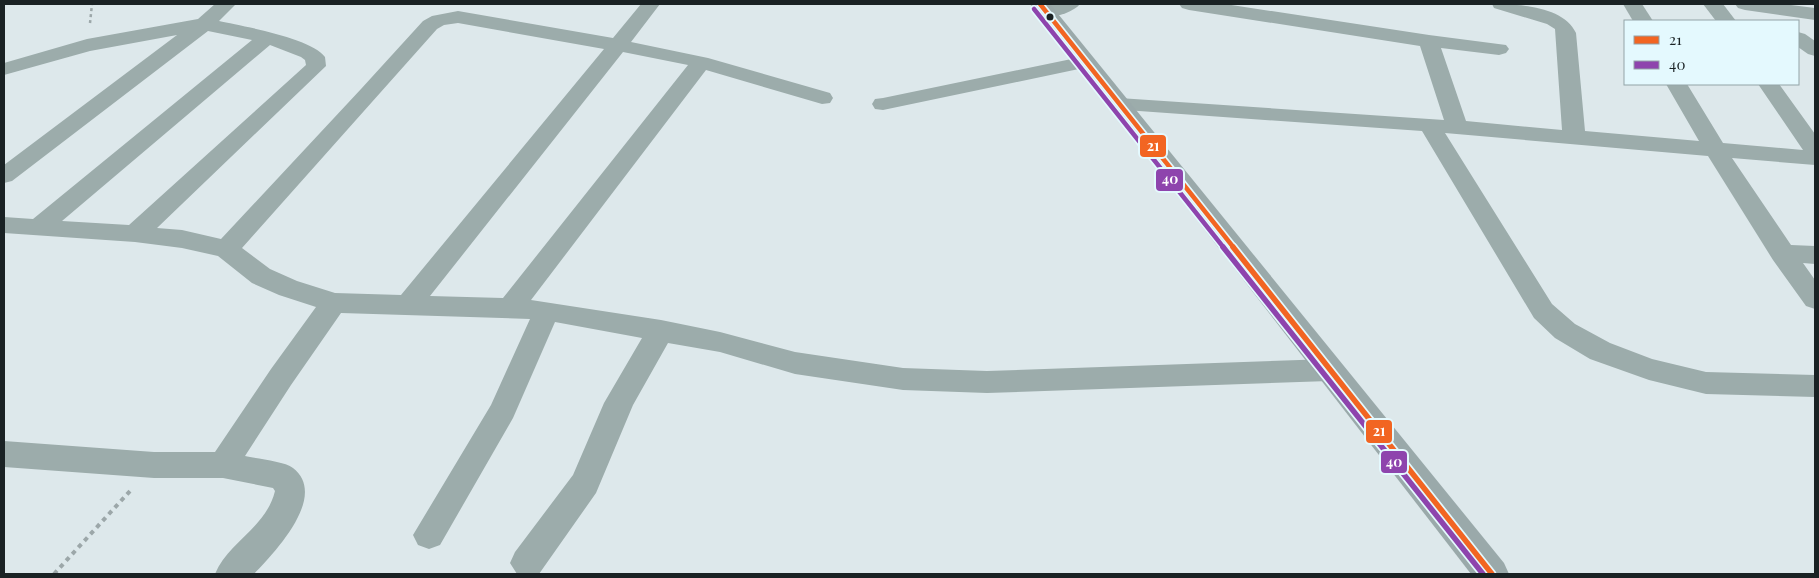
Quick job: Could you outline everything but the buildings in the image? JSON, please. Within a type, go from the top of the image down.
[{"type":"main road","points":[[1052,6],[1086,62],[1492,574]]},
{"type":"street","points":[[4,176],[204,24],[226,4]]},
{"type":"street","points":[[407,306],[651,4]]},
{"type":"street","points":[[1189,4],[1245,8],[1429,41],[1498,49]]},
{"type":"street","points":[[1501,4],[1554,20],[1563,26],[1566,33],[1574,138]]},
{"type":"street","points":[[1633,4],[1642,20]]},
{"type":"street","points":[[1713,4],[1725,20]]},
{"type":"street","points":[[1748,4],[1815,14]]},
{"type":"street","points":[[1748,4],[1772,20]]},
{"type":"street","points":[[226,249],[430,25],[439,20],[458,17],[701,62],[738,71],[822,98]]},
{"type":"street","points":[[4,69],[87,45],[204,24],[267,38],[315,57],[316,66],[135,234]]},
{"type":"street","points":[[38,228],[267,38]]},
{"type":"street","points":[[1799,39],[1815,50]]},
{"type":"street","points":[[1429,41],[1457,127]]},
{"type":"street","points":[[510,308],[701,62]]},
{"type":"street","points":[[883,104],[1086,62]]},
{"type":"street","points":[[1679,85],[1714,149],[1782,254],[1815,299]]},
{"type":"street","points":[[1770,85],[1815,150]]},
{"type":"street","points":[[1119,104],[1457,127],[1815,158]]},
{"type":"street","points":[[1429,125],[1543,311],[1565,331],[1600,351],[1649,368],[1706,382],[1764,386],[1815,386]]},
{"type":"street","points":[[4,225],[182,239],[226,249],[261,276],[288,288],[334,302],[547,311],[720,342],[795,363],[903,379],[987,382],[1329,370]]},
{"type":"street","points":[[1782,254],[1815,255]]},
{"type":"street","points":[[223,465],[281,376],[334,302]]},
{"type":"street","points":[[429,535],[503,410],[547,311]]},
{"type":"street","points":[[527,564],[585,484],[619,403],[661,330]]},
{"type":"street","points":[[4,454],[154,465],[223,465],[282,477],[291,488],[289,501],[280,520],[232,574]]},
{"type":"path","points":[[54,574],[154,465]]},
{"type":"transit line","name":"21","points":[[1040,4],[1492,574]]},
{"type":"transit line","name":"40","points":[[1034,9],[1483,574]]}]
